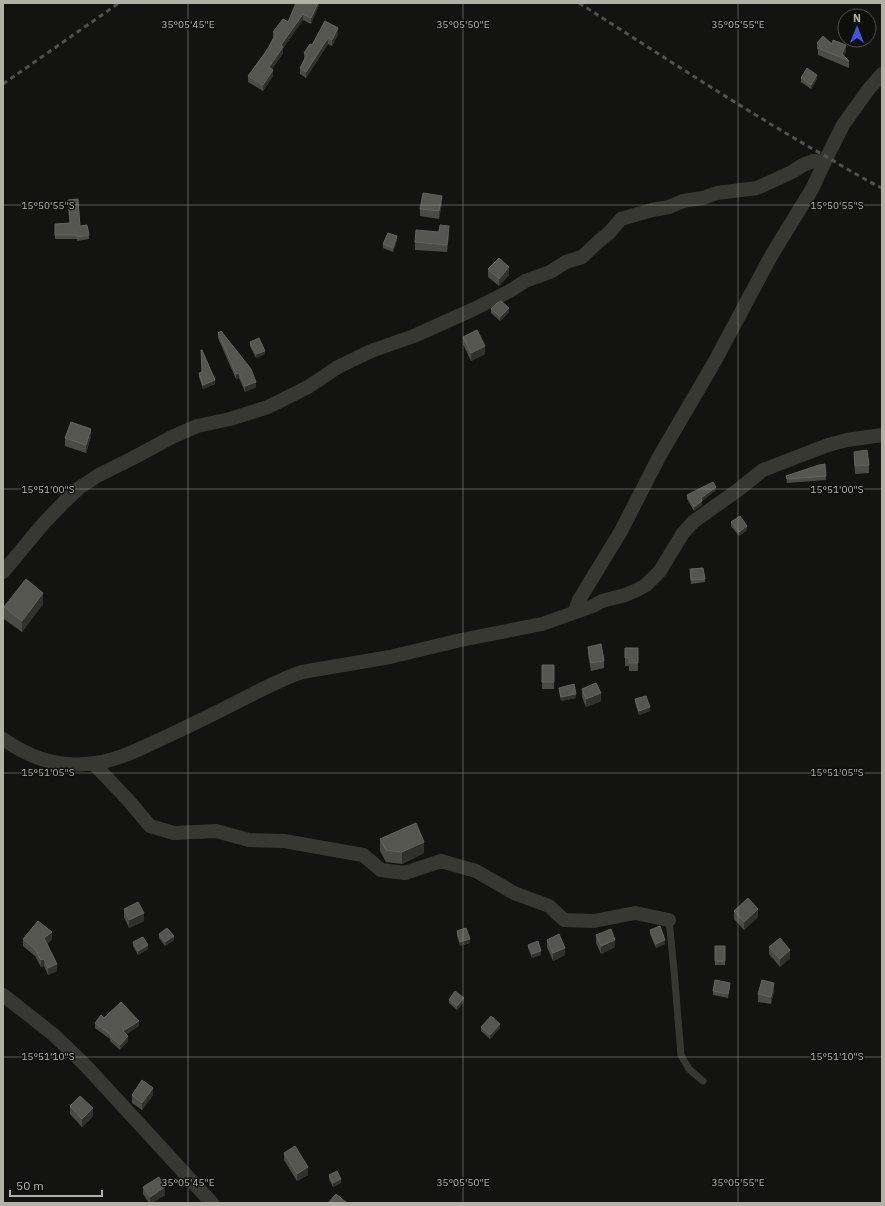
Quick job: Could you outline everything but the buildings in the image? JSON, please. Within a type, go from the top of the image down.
[{"type":"street","points":[[575,611],[579,600],[621,531],[659,456],[715,361],[771,256],[812,190],[824,162],[843,125],[868,90],[882,74]]},
{"type":"street","points":[[3,572],[42,524],[79,488],[99,475],[172,437],[197,426],[230,419],[268,407],[308,387],[351,360],[371,351],[414,336],[510,291],[525,281],[550,272],[566,262],[582,257],[609,233],[621,219],[717,193],[757,188],[813,161],[824,162]]},
{"type":"street","points":[[3,739],[36,758],[59,763],[85,764],[110,760],[136,751],[289,676],[302,672],[390,657],[461,640],[542,624],[575,611],[593,606],[602,601],[625,595],[646,584],[660,571],[683,533],[693,522],[763,470],[847,440],[882,435]]},
{"type":"street","points":[[93,763],[129,801],[150,826],[174,833],[216,831],[249,840],[284,841],[363,855],[381,870],[405,873],[441,861],[476,871],[514,893],[549,906],[564,920],[594,921],[635,913],[669,920]]},
{"type":"street","points":[[3,995],[54,1034],[87,1067],[212,1203]]},
{"type":"lane","points":[[669,920],[681,1055],[689,1069],[703,1081]]},
{"type":"railway","points":[[3,84],[119,3]]},
{"type":"railway","points":[[579,3],[752,113],[882,188]]}]
